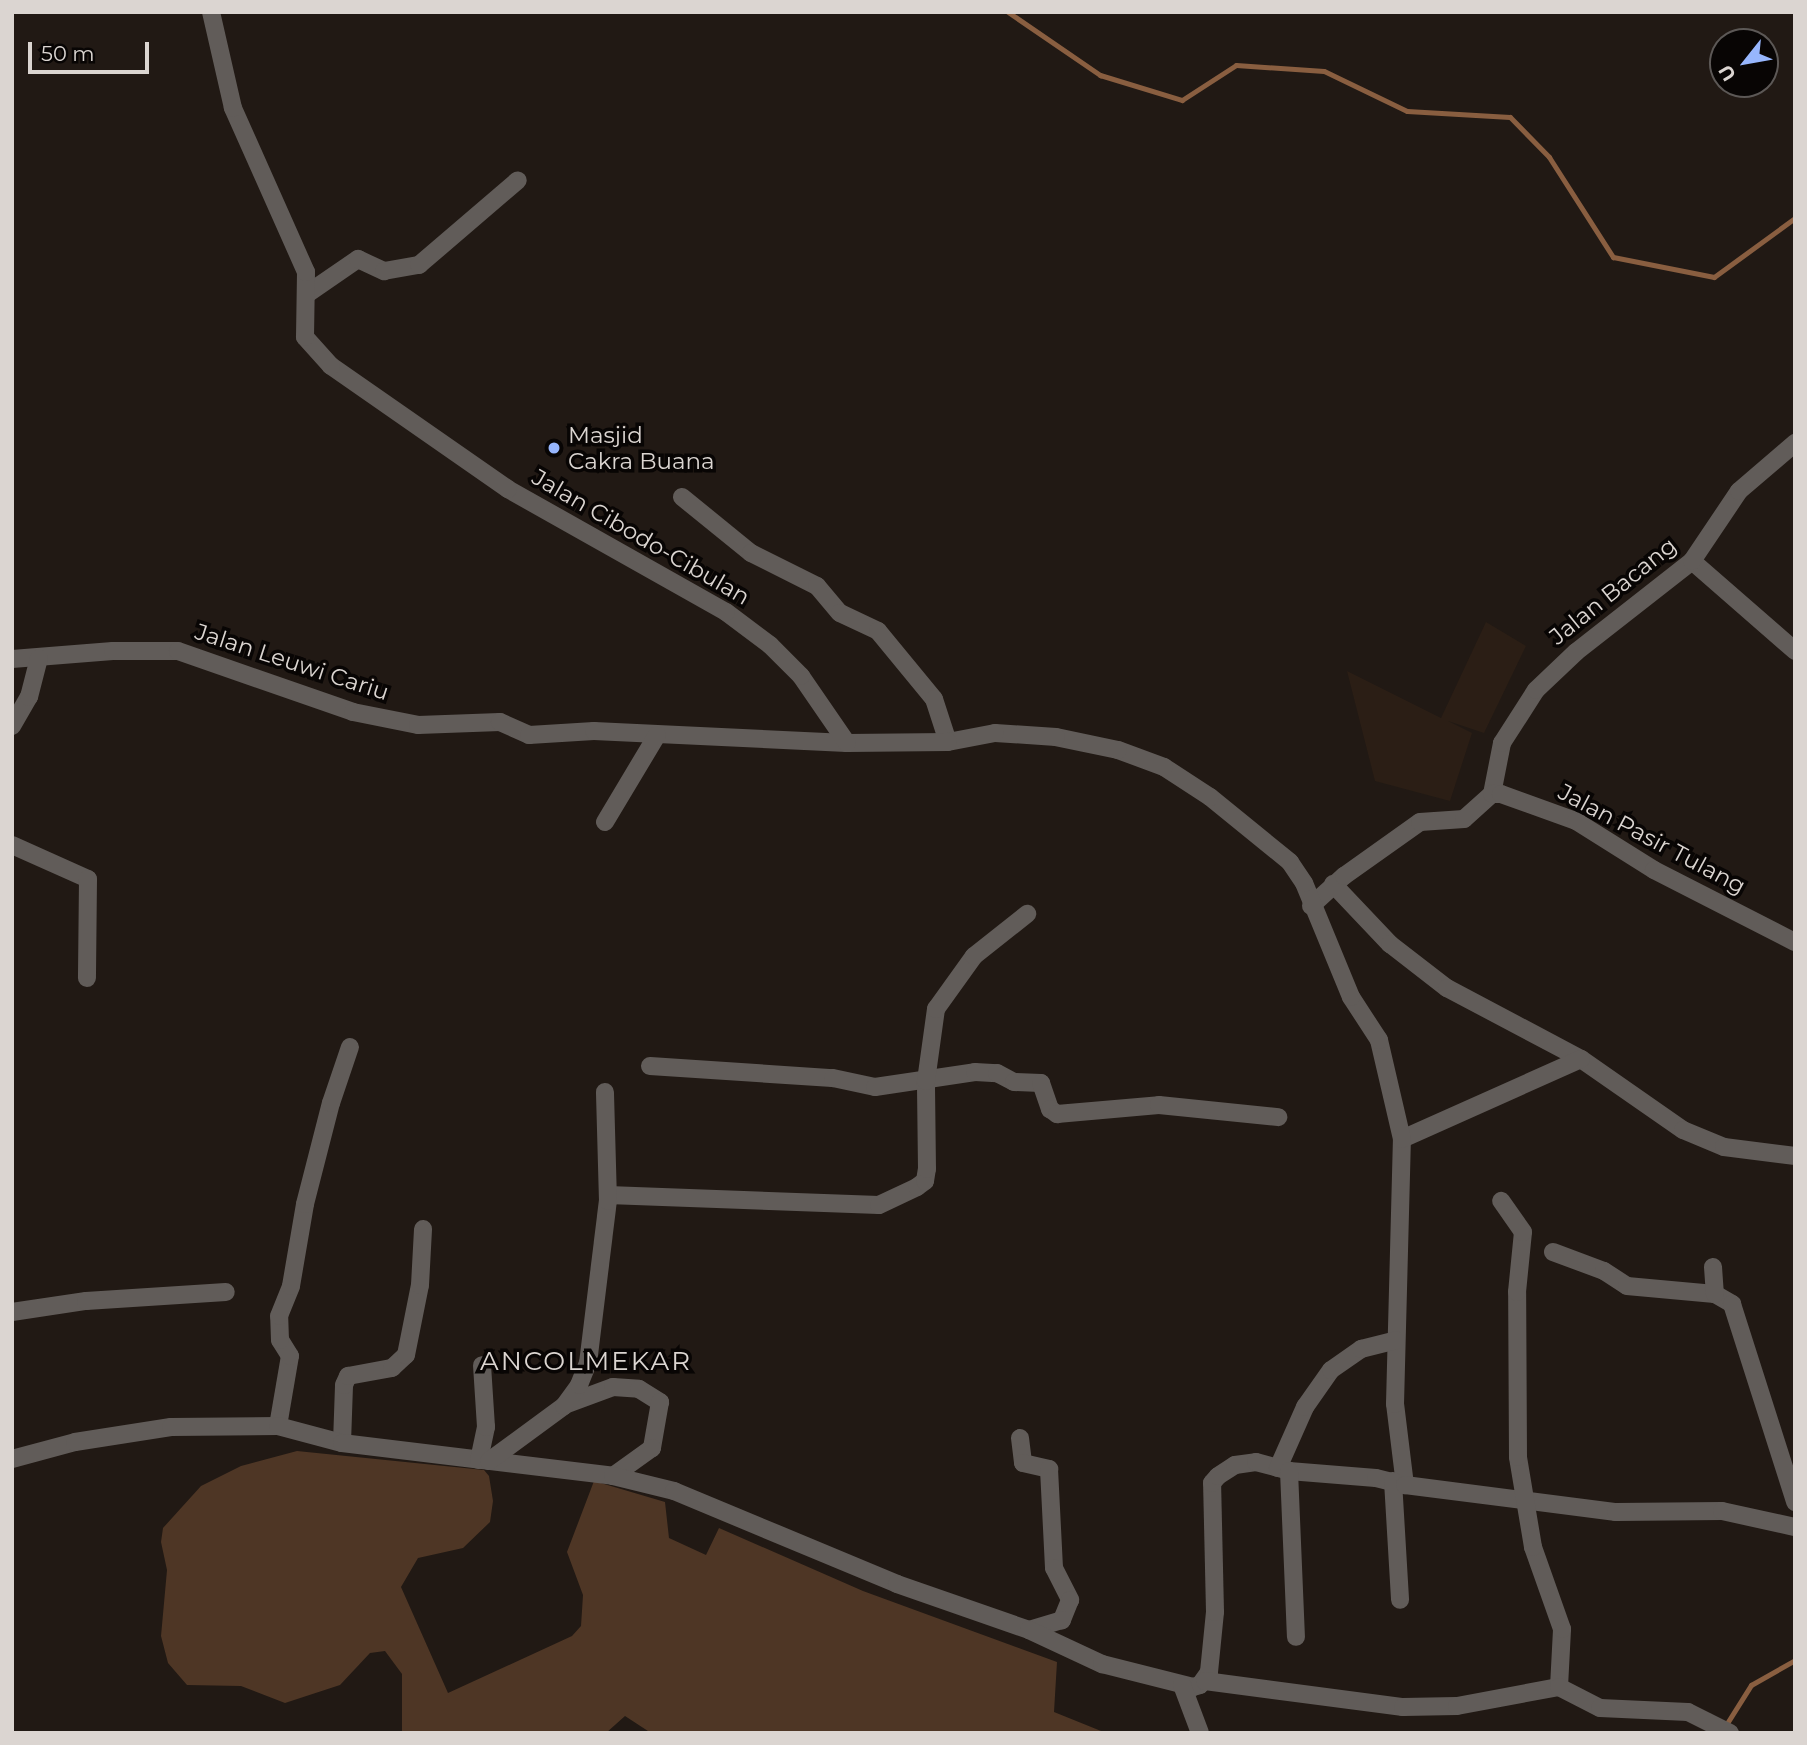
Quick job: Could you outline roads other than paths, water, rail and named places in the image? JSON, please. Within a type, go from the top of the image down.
[{"type":"street","name":"Jalan Cibodo-Cibulan","points":[[211,12],[233,108],[306,272],[305,337],[331,366],[508,489],[726,612],[771,645],[801,676],[847,743]]},
{"type":"street","points":[[307,294],[358,259],[384,271],[419,265],[518,180]]},
{"type":"street","name":"Jalan Bacang","points":[[1492,794],[1502,743],[1535,690],[1576,652],[1692,561],[1739,491],[1795,443]]},
{"type":"street","points":[[682,497],[751,553],[817,586],[841,613],[878,631],[934,699],[948,742]]},
{"type":"street","points":[[1692,561],[1795,651]]},
{"type":"street","name":"Jalan Leuwi Cariu","points":[[12,659],[113,651],[178,651],[353,712],[400,722],[500,722],[529,735],[594,731],[847,743]]},
{"type":"street","points":[[12,726],[29,697],[39,658]]},
{"type":"street","points":[[847,743],[948,742],[995,733],[1056,737],[1118,750],[1164,767],[1210,797],[1290,862],[1351,997],[1379,1040],[1402,1139],[1395,1404],[1400,1600]]},
{"type":"street","points":[[605,822],[657,735]]},
{"type":"street","points":[[1311,906],[1334,884],[1420,822],[1464,819],[1492,794]]},
{"type":"street","name":"Jalan Pasir Tulang","points":[[1492,794],[1530,802],[1576,821],[1654,870],[1795,942]]},
{"type":"street","points":[[12,845],[88,879],[87,978]]},
{"type":"street","points":[[1334,884],[1390,944],[1431,977],[1581,1059],[1703,1140],[1795,1156]]},
{"type":"street","points":[[608,1195],[849,1205],[892,1201],[925,1181],[926,1081],[936,1009],[974,956],[1027,914]]},
{"type":"street","points":[[278,1426],[290,1356],[281,1340],[279,1316],[291,1286],[321,1143],[349,1047]]},
{"type":"street","points":[[1402,1139],[1581,1059]]},
{"type":"street","points":[[650,1066],[833,1078],[875,1087],[975,1072],[997,1073],[1014,1082],[1038,1081],[1057,1114],[1159,1105],[1279,1117]]},
{"type":"street","points":[[564,1406],[587,1363],[608,1195],[605,1092]]},
{"type":"street","points":[[1501,1201],[1523,1232],[1516,1361],[1518,1457],[1533,1547],[1562,1629],[1559,1687]]},
{"type":"street","points":[[342,1443],[344,1385],[348,1376],[392,1368],[406,1355],[420,1285],[423,1230]]},
{"type":"street","points":[[1553,1252],[1604,1271],[1627,1286],[1715,1294],[1726,1299],[1738,1315],[1742,1344],[1767,1405],[1795,1502]]},
{"type":"street","points":[[1713,1267],[1715,1294]]},
{"type":"street","points":[[12,1312],[86,1301],[226,1292]]},
{"type":"street","points":[[1296,1637],[1283,1469],[1305,1407],[1331,1370],[1360,1349],[1396,1340]]},
{"type":"street","points":[[482,1365],[486,1427],[484,1461]]},
{"type":"street","points":[[484,1461],[564,1406],[613,1387],[639,1389],[657,1397],[660,1402],[652,1448],[613,1475]]},
{"type":"street","points":[[12,1459],[75,1442],[171,1427],[278,1426],[342,1443],[613,1475],[674,1491],[897,1584],[1029,1630],[1102,1664],[1182,1685],[1205,1681],[1403,1707],[1457,1706],[1559,1687],[1600,1708],[1670,1708],[1704,1718],[1730,1733]]},
{"type":"street","points":[[1020,1438],[1023,1463],[1049,1469],[1054,1568],[1070,1600],[1062,1620],[1029,1630]]},
{"type":"street","points":[[1205,1681],[1215,1612],[1212,1483],[1235,1465],[1256,1462],[1283,1469],[1616,1512],[1722,1511],[1791,1522]]},
{"type":"street","points":[[1182,1685],[1200,1733]]},
{"type":"waterway","points":[[1008,12],[1100,75],[1182,100],[1236,65],[1324,71],[1407,111],[1510,117],[1549,157],[1613,257],[1714,277],[1795,218]]},
{"type":"waterway","points":[[1724,1728],[1751,1685],[1795,1660]]},
{"type":"place","name":"Masjid Cakra Buana","points":[[554,448]]},
{"type":"district","name":"ANCOLMEKAR","points":[[586,1362]]}]
